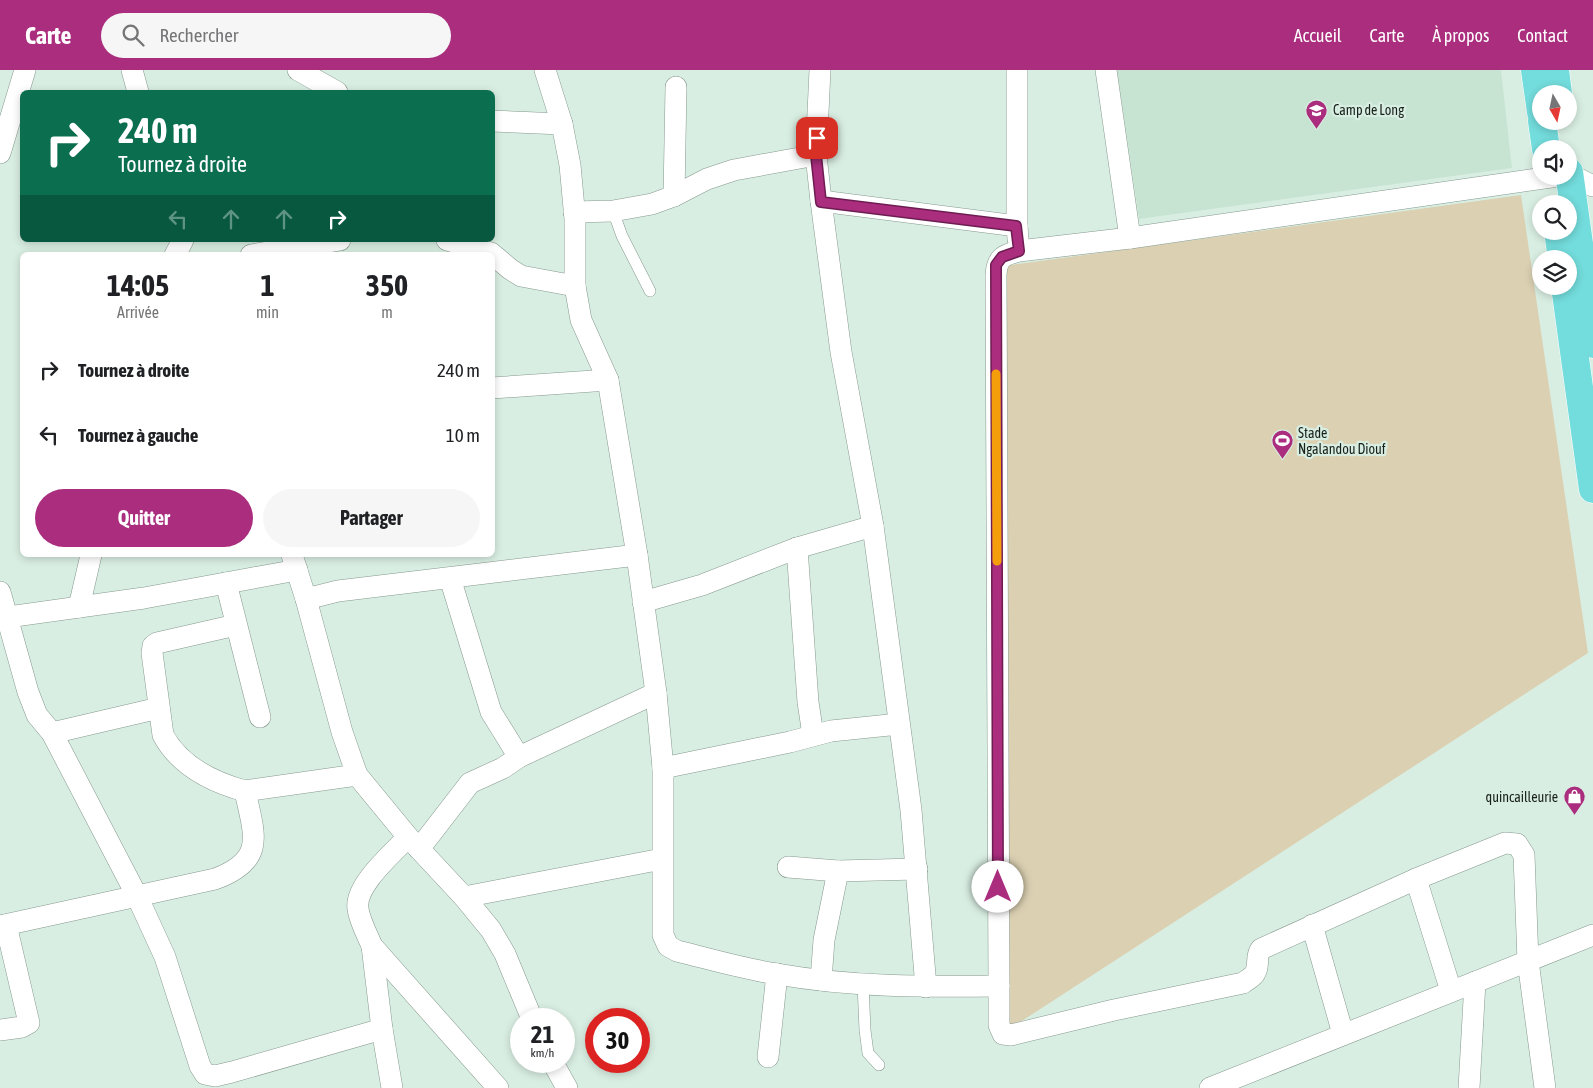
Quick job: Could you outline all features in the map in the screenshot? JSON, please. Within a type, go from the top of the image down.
[{"type":"main road","points":[[1535,70],[1537,85]]},
{"type":"main road","points":[[1555,70],[1557,85]]},
{"type":"main road","points":[[1563,185],[1593,344]]},
{"type":"main road","points":[[1566,295],[1593,489]]},
{"type":"street","points":[[0,153],[25,70]]},
{"type":"street","points":[[132,70],[137,90]]},
{"type":"street","points":[[298,70],[333,90]]},
{"type":"street","points":[[545,70],[562,124],[570,165],[574,212],[575,286],[581,320],[586,336],[608,380],[637,555],[656,693],[663,768],[663,935],[668,946],[677,950],[777,974],[821,980],[926,987],[999,986]]},
{"type":"street","points":[[820,70],[816,155],[821,202],[841,352],[873,526],[900,724],[917,869],[926,987]]},
{"type":"street","points":[[1106,70],[1130,238]]},
{"type":"street","points":[[1019,251],[1016,226],[1023,73]]},
{"type":"street","points":[[674,196],[676,87]]},
{"type":"street","points":[[495,121],[562,124]]},
{"type":"street","points":[[574,212],[613,211],[652,204],[674,196],[707,179],[734,170],[816,155]]},
{"type":"street","points":[[1532,179],[1130,238],[1019,251],[1002,257],[996,265],[999,1025],[1003,1034],[1011,1036],[1114,1010],[1242,983],[1255,974],[1258,966],[1258,953],[1261,949],[1416,879],[1505,843],[1518,844],[1524,855],[1528,961],[1545,1088]]},
{"type":"street","points":[[1577,180],[1593,186]]},
{"type":"street","points":[[821,202],[1016,226]]},
{"type":"street","points":[[270,252],[328,242]]},
{"type":"street","points":[[454,242],[488,252]]},
{"type":"street","points":[[495,256],[521,276],[575,286]]},
{"type":"street","points":[[495,388],[608,380]]},
{"type":"street","points":[[643,602],[702,585],[797,548],[873,526]]},
{"type":"street","points":[[797,548],[808,702],[813,735]]},
{"type":"street","points":[[306,599],[338,592],[637,555]]},
{"type":"street","points":[[79,607],[91,557]]},
{"type":"street","points":[[4,618],[144,598],[226,583],[294,562],[342,732],[357,775],[491,930],[505,954],[527,1008]]},
{"type":"street","points":[[450,578],[488,705],[519,757]]},
{"type":"street","points":[[226,583],[260,716]]},
{"type":"street","points":[[0,592],[4,618],[37,715],[52,733],[137,896],[170,972],[200,1066],[206,1074],[233,1080],[382,1029]]},
{"type":"street","points":[[236,626],[153,646],[152,653],[163,735],[168,746],[181,760],[192,768],[229,786],[245,790],[357,775]]},
{"type":"street","points":[[392,1088],[382,1029],[372,946],[360,919],[357,907],[359,894],[365,883],[414,843],[470,783],[503,768],[519,757],[656,693]]},
{"type":"street","points":[[52,733],[159,708]]},
{"type":"street","points":[[663,768],[844,729],[900,724]]},
{"type":"street","points":[[0,1030],[22,1027],[29,1023],[3,926],[215,880],[229,874],[240,866],[251,853],[254,838],[245,790]]},
{"type":"street","points":[[464,897],[662,859]]},
{"type":"street","points":[[788,866],[838,871],[917,869]]},
{"type":"street","points":[[821,980],[824,940],[838,871]]},
{"type":"street","points":[[1416,879],[1451,990]]},
{"type":"street","points":[[1312,925],[1343,1034]]},
{"type":"street","points":[[1210,1088],[1451,990],[1593,935]]},
{"type":"street","points":[[372,946],[498,1088]]},
{"type":"street","points":[[768,1057],[777,974]]},
{"type":"street","points":[[1468,1088],[1475,982]]},
{"type":"street","points":[[559,1073],[567,1088]]},
{"type":"lane","points":[[613,211],[622,236],[650,291]]},
{"type":"lane","points":[[863,984],[864,1030],[868,1054],[879,1066]]},
{"type":"shaded area","name":"Camp de Long","points":[[1117,70],[1501,70],[1512,168],[1139,219]]},
{"type":"shaded area","name":"Stade Ngalandou Diouf","points":[[1521,195],[1532,270],[1532,295],[1536,295],[1588,653],[1008,1030],[1004,266]]},
{"type":"slow traffic","points":[[996,374],[997,561]]},
{"type":"place","name":"Camp de Long","points":[[1317,129]]},
{"type":"place","name":"Stade Ngalandou Diouf","points":[[1282,460]]},
{"type":"place","name":"quincailleurie","points":[[1574,816]]},
{"type":"route","points":[[817,138],[816,155],[821,202],[1016,226],[1019,251],[1002,257],[996,265],[998,887]]}]
